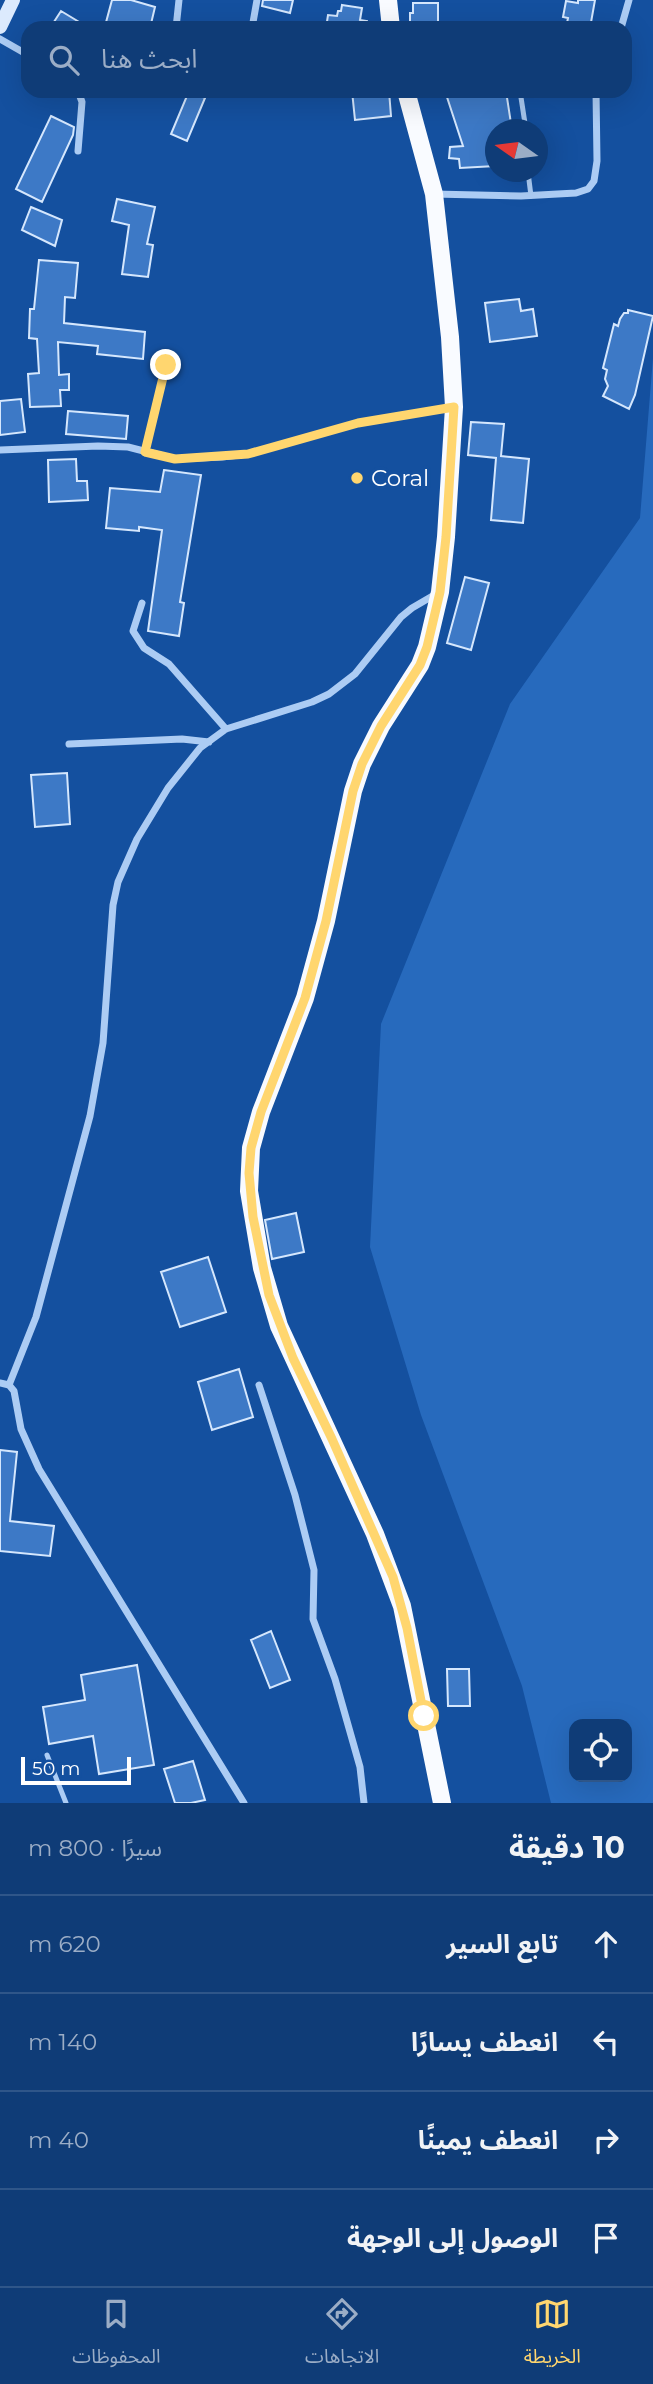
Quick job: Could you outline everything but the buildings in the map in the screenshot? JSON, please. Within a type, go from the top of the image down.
[{"type":"main road","points":[[0,27],[13,0]]},
{"type":"main road","points":[[388,0],[390,21]]},
{"type":"main road","points":[[408,98],[434,194],[448,308],[454,407],[440,592],[430,638],[420,665],[381,726],[362,764],[353,791],[326,921],[305,998],[261,1112],[251,1148],[249,1191],[269,1295],[276,1316],[375,1534],[402,1606],[442,1803]]},
{"type":"street","points":[[177,21],[179,0]]},
{"type":"street","points":[[252,21],[257,0]]},
{"type":"street","points":[[623,21],[629,0]]},
{"type":"street","points":[[0,39],[21,51]]},
{"type":"street","points":[[78,151],[81,98]]},
{"type":"street","points":[[434,194],[531,195],[583,192],[594,181],[597,161],[596,98]]},
{"type":"street","points":[[145,452],[166,365]]},
{"type":"street","points":[[0,450],[128,447],[175,459],[248,454],[358,423],[454,407]]},
{"type":"street","points":[[9,1385],[36,1317],[90,1116],[103,1043],[114,905],[118,882],[137,839],[168,788],[183,768],[209,742],[226,729],[312,702],[329,694],[355,674],[412,608],[440,592]]},
{"type":"street","points":[[142,603],[133,631],[144,648],[169,664],[226,729]]},
{"type":"street","points":[[69,744],[182,739],[209,742]]},
{"type":"street","points":[[0,1383],[9,1385],[17,1398],[21,1429],[39,1469],[244,1803]]},
{"type":"street","points":[[259,1385],[295,1494],[314,1570],[313,1619],[335,1679],[360,1767],[364,1803]]},
{"type":"lane","points":[[521,98],[524,119]]},
{"type":"lane","points":[[529,182],[531,195]]},
{"type":"lane","points":[[47,1755],[66,1803]]},
{"type":"shaded area","points":[[653,358],[653,1803],[551,1803],[522,1686],[421,1415],[370,1247],[381,1024],[510,704],[640,518]]},
{"type":"place","name":"Coral","points":[[357,478]]},
{"type":"route","points":[[166,365],[145,452],[175,459],[248,454],[358,423],[454,407],[446,537],[440,592],[432,630],[420,665],[381,726],[362,764],[353,791],[326,921],[305,998],[261,1112],[251,1148],[249,1173],[253,1217],[269,1295],[293,1358],[393,1577],[407,1628],[424,1716]]}]
